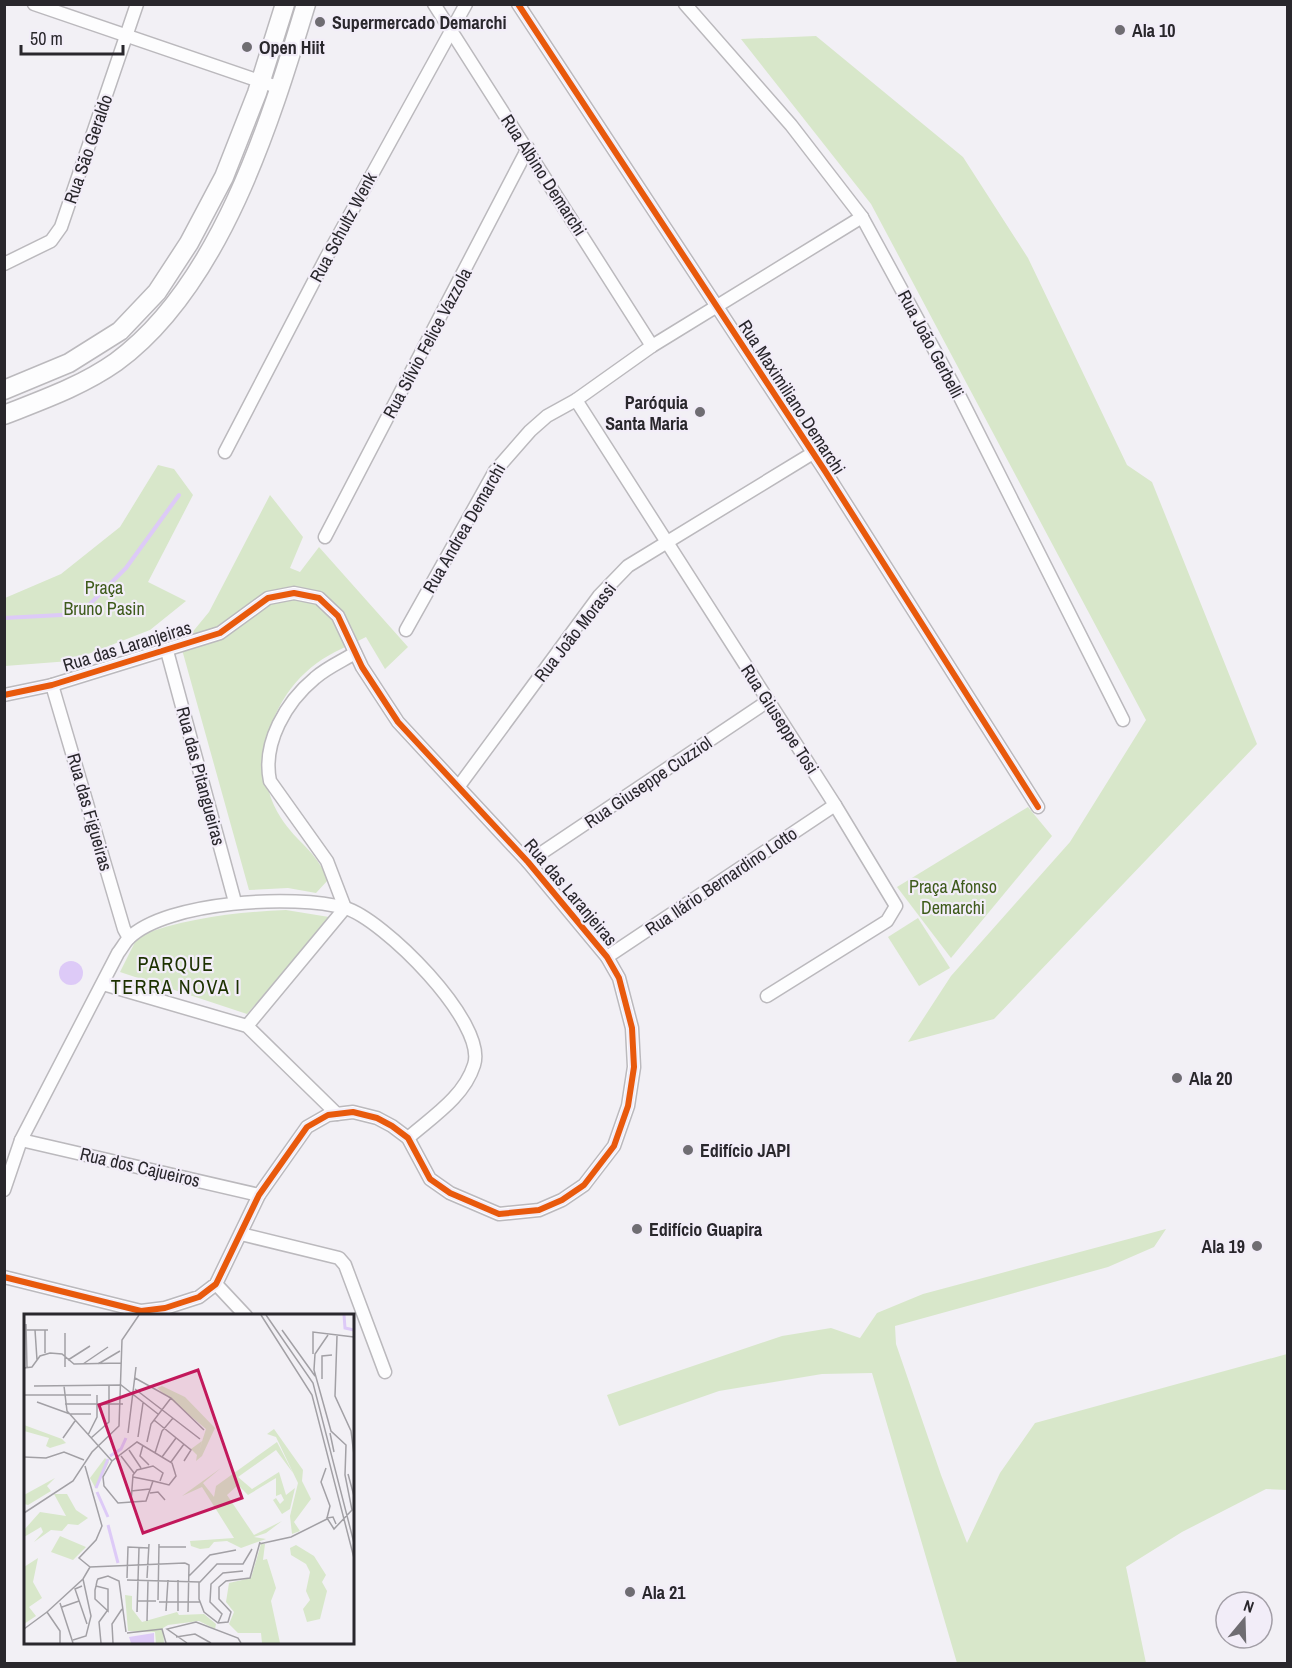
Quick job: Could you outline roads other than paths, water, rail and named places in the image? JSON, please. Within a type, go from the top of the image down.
[{"type":"main road","points":[[4,390],[69,363],[120,331],[146,306],[189,243],[236,150],[285,4]]},
{"type":"main road","points":[[4,415],[54,395],[96,374],[147,336],[165,317],[196,272],[235,199],[280,88],[306,4]]},
{"type":"street","points":[[34,4],[280,88]]},
{"type":"street","name":"Rua São Geraldo","points":[[4,264],[51,241],[61,227],[137,4]]},
{"type":"street","name":"Rua Albino Demarchi","points":[[434,4],[528,148],[652,346]]},
{"type":"street","name":"Rua Schultz Wenk","points":[[225,452],[466,4]]},
{"type":"street","name":"Rua Maximiliano Demarchi","points":[[518,4],[813,453],[1038,807]]},
{"type":"street","name":"Rua João Gerbelli","points":[[685,4],[791,125],[862,217],[960,397],[1123,720]]},
{"type":"street","name":"Rua Sílvio Felice Vazzola","points":[[325,537],[528,148]]},
{"type":"street","name":"Rua Andrea Demarchi","points":[[406,630],[495,471],[530,431],[547,416],[576,400],[652,346],[862,217]]},
{"type":"street","name":"Rua Giuseppe Tosi","points":[[576,400],[835,805],[893,900],[895,911],[887,921],[767,996]]},
{"type":"street","name":"Rua João Morassi","points":[[459,786],[599,596],[628,566],[813,453]]},
{"type":"street","name":"Rua das Laranjeiras","points":[[4,695],[52,685],[220,633],[268,597],[294,593],[319,598],[338,616],[355,653],[398,722],[528,862],[607,957],[619,978],[632,1028],[634,1067],[628,1106],[614,1146],[584,1185],[562,1200],[539,1210],[499,1214],[450,1193],[430,1179],[408,1138],[377,1118],[353,1112],[328,1115],[307,1127],[259,1195],[216,1284]]},
{"type":"street","name":"Rua das Pitangueiras","points":[[167,651],[235,902]]},
{"type":"street","points":[[345,908],[327,861],[270,781],[268,768],[273,742],[282,718],[295,698],[316,677],[355,653]]},
{"type":"street","name":"Rua das Figueiras","points":[[52,685],[124,929],[129,938]]},
{"type":"street","name":"Rua Giuseppe Cuzziol","points":[[528,862],[768,701]]},
{"type":"street","name":"Rua Ilário Bernardino Lotto","points":[[607,957],[835,805]]},
{"type":"street","points":[[4,1190],[21,1140],[118,953],[129,938],[148,926],[235,902],[306,902],[345,908],[375,923],[388,934],[452,1002],[465,1020],[472,1036],[475,1063],[459,1094],[408,1138]]},
{"type":"street","points":[[247,1026],[345,908]]},
{"type":"street","points":[[103,984],[247,1026],[337,1114]]},
{"type":"street","name":"Rua dos Cajueiros","points":[[21,1140],[259,1195]]},
{"type":"street","points":[[241,1234],[339,1258],[345,1265],[385,1372]]},
{"type":"street","points":[[4,1277],[141,1313],[200,1297],[216,1284],[244,1314]]},
{"type":"waterway","points":[[4,618],[80,614],[126,568],[179,495]]},
{"type":"place","name":"Supermercado Demarchi","points":[[320,22]]},
{"type":"place","name":"Ala 10","points":[[1120,30]]},
{"type":"place","name":"Open Hiit","points":[[247,47]]},
{"type":"place","name":"Paróquia Santa Maria","points":[[700,412]]},
{"type":"place","name":"Ala 20","points":[[1177,1078]]},
{"type":"place","name":"Edifício JAPI","points":[[688,1150]]},
{"type":"place","name":"Edifício Guapira","points":[[637,1229]]},
{"type":"place","name":"Ala 19","points":[[1257,1246]]},
{"type":"place","name":"Ala 21","points":[[630,1592]]},
{"type":"district","name":"PARQUE TERRA NOVA I","points":[[176,974]]},
{"type":"park label","name":"Praça Bruno Pasin","points":[[104,597]]},
{"type":"park label","name":"Praça Afonso Demarchi","points":[[953,896]]}]
